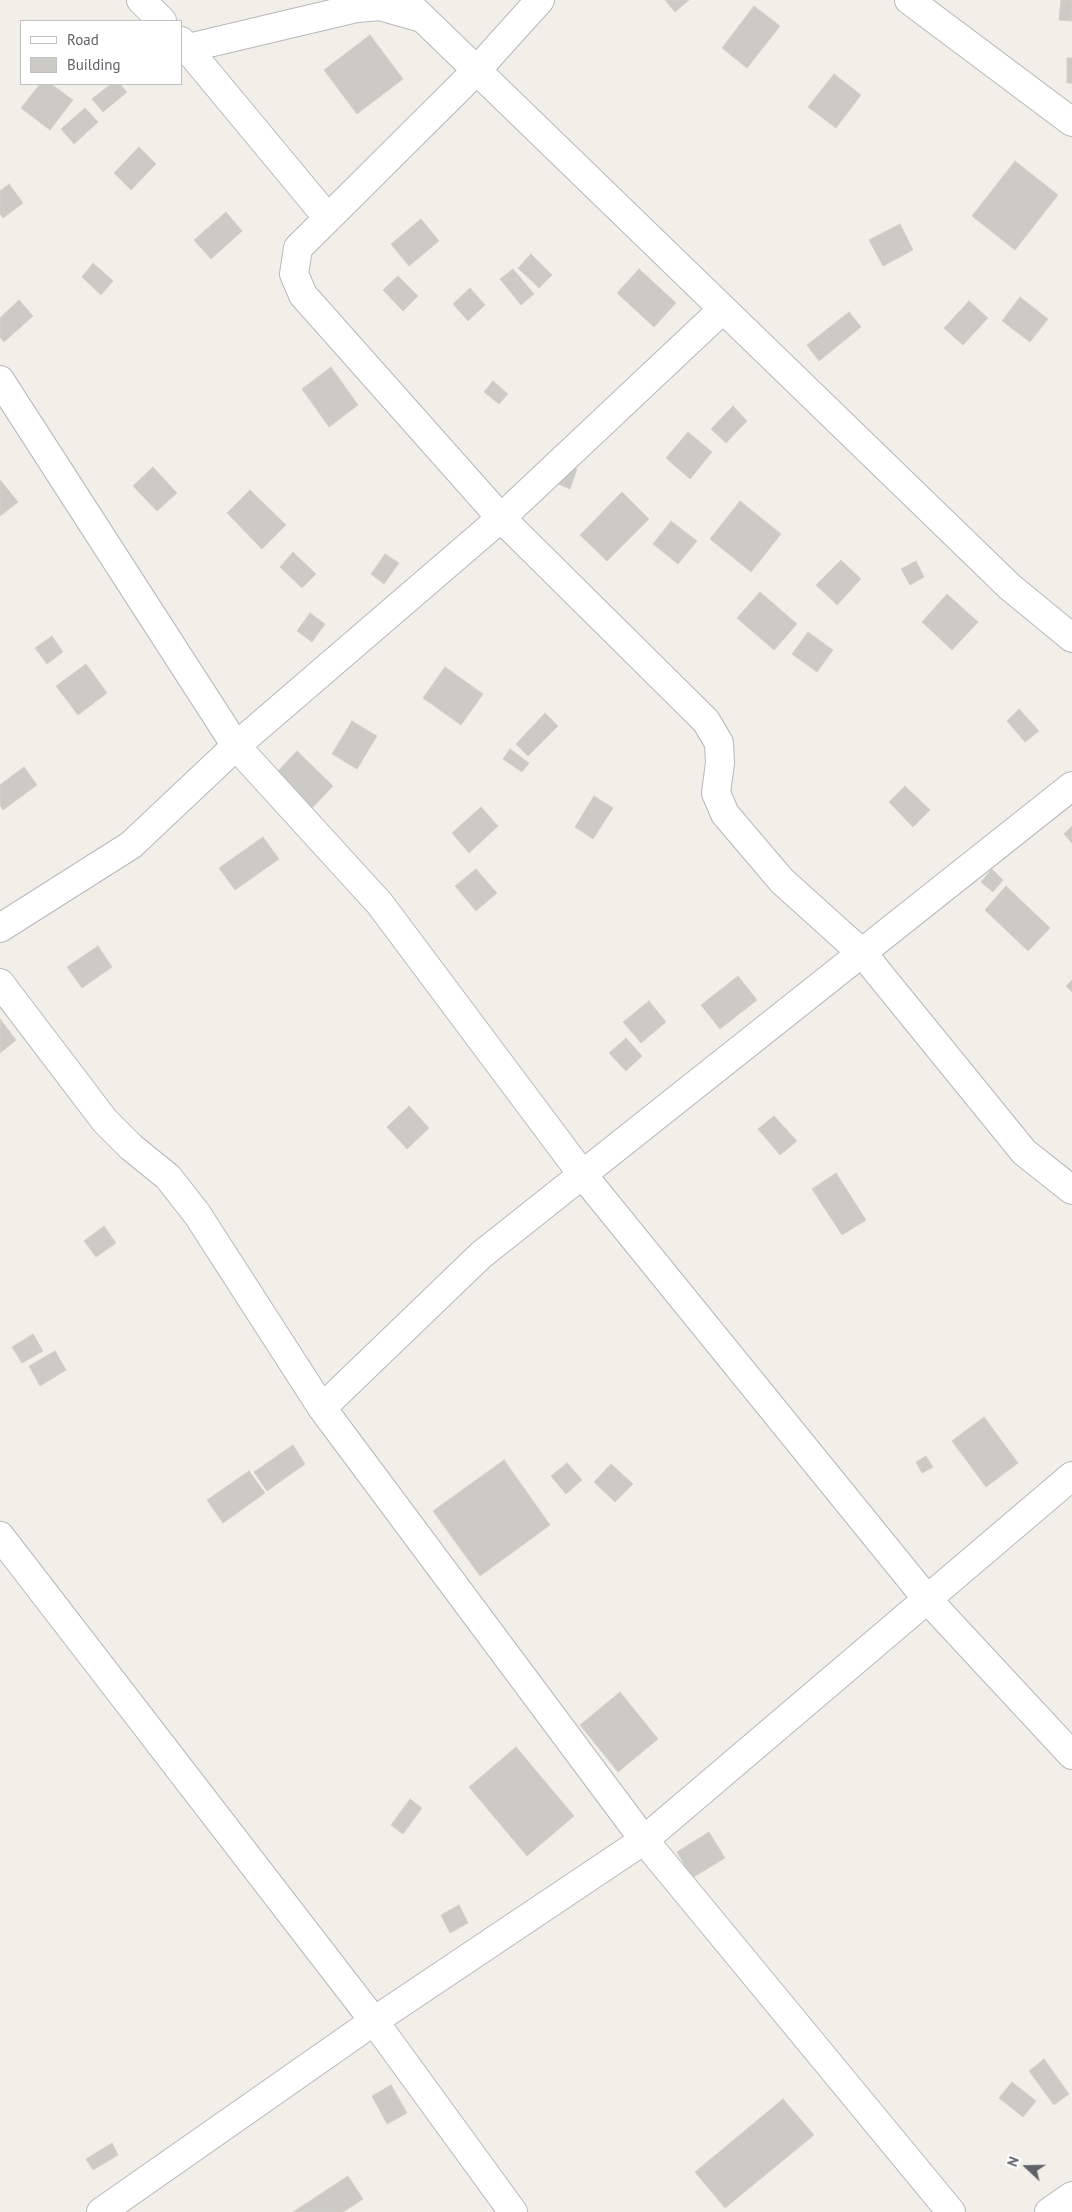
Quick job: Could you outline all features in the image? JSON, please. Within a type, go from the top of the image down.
[{"type":"street","points":[[141,0],[161,20]]},
{"type":"street","points":[[540,0],[476,71],[327,217],[298,248],[294,274],[303,295],[501,518],[706,721],[718,743],[720,763],[716,793],[725,814],[782,881],[863,954],[1019,1146],[1072,1190]]},
{"type":"street","points":[[909,0],[1072,122]]},
{"type":"street","points":[[327,217],[184,44],[357,8],[380,6],[413,9],[1010,587],[1072,638]]},
{"type":"street","points":[[0,928],[132,845],[236,746],[501,518],[722,310]]},
{"type":"street","points":[[1,382],[236,746],[380,904],[582,1174],[927,1599],[1072,1755]]},
{"type":"street","points":[[322,1408],[481,1255],[863,954],[1072,786]]},
{"type":"street","points":[[0,983],[106,1121],[131,1148],[168,1177],[197,1214],[322,1408],[644,1840],[951,2212]]},
{"type":"street","points":[[101,2212],[374,2021],[644,1840],[1072,1476]]},
{"type":"street","points":[[0,1536],[374,2021],[513,2212]]},
{"type":"street","points":[[1049,2212],[1072,2196]]},
{"type":"building","points":[[665,0],[689,0],[675,12]]},
{"type":"building","points":[[1061,0],[1072,0],[1072,21],[1059,20]]},
{"type":"building","points":[[754,6],[780,26],[747,68],[722,48]]},
{"type":"building","points":[[370,35],[403,79],[357,114],[324,70]]},
{"type":"building","points":[[1067,58],[1072,58],[1072,83],[1067,83]]},
{"type":"building","points":[[834,74],[861,95],[836,128],[808,107]]},
{"type":"building","points":[[39,85],[52,85],[73,100],[50,130],[21,108]]},
{"type":"building","points":[[110,85],[121,85],[127,92],[103,112],[92,99]]},
{"type":"building","points":[[85,108],[98,122],[74,144],[61,129]]},
{"type":"building","points":[[139,147],[156,164],[131,190],[114,173]]},
{"type":"building","points":[[1015,161],[1058,195],[1015,250],[972,216]]},
{"type":"building","points":[[9,184],[23,203],[3,218],[0,214],[0,191]]},
{"type":"building","points":[[226,212],[242,231],[211,259],[194,240]]},
{"type":"building","points":[[421,219],[439,241],[409,266],[391,244]]},
{"type":"building","points":[[900,224],[913,250],[883,266],[869,240]]},
{"type":"building","points":[[531,254],[552,275],[539,288],[518,268]]},
{"type":"building","points":[[93,263],[113,281],[101,295],[82,277]]},
{"type":"building","points":[[513,269],[534,294],[521,305],[500,279]]},
{"type":"building","points":[[639,269],[676,303],[654,327],[617,293]]},
{"type":"building","points":[[398,276],[418,296],[403,311],[383,290]]},
{"type":"building","points":[[470,288],[485,305],[468,321],[453,304]]},
{"type":"building","points":[[1020,297],[1048,319],[1030,342],[1002,321]]},
{"type":"building","points":[[19,300],[33,316],[4,342],[0,337],[0,318]]},
{"type":"building","points":[[969,301],[988,318],[963,345],[944,328]]},
{"type":"building","points":[[849,312],[861,327],[819,361],[807,345]]},
{"type":"building","points":[[331,367],[358,405],[329,427],[302,389]]},
{"type":"building","points":[[493,381],[508,394],[499,404],[484,392]]},
{"type":"building","points":[[733,406],[747,421],[726,443],[711,429]]},
{"type":"building","points":[[688,432],[712,452],[690,479],[666,458]]},
{"type":"building","points":[[565,464],[577,469],[570,489],[558,484]]},
{"type":"building","points":[[153,467],[177,493],[157,511],[133,486]]},
{"type":"building","points":[[0,480],[18,502],[0,516]]},
{"type":"building","points":[[250,490],[286,525],[262,549],[227,513]]},
{"type":"building","points":[[622,492],[649,519],[607,561],[580,535]]},
{"type":"building","points":[[740,501],[781,534],[751,572],[710,539]]},
{"type":"building","points":[[671,521],[697,541],[678,564],[653,544]]},
{"type":"building","points":[[293,552],[316,574],[302,588],[280,567]]},
{"type":"building","points":[[385,554],[399,563],[384,584],[371,574]]},
{"type":"building","points":[[841,560],[861,579],[837,605],[816,585]]},
{"type":"building","points":[[916,561],[924,577],[910,585],[901,569]]},
{"type":"building","points":[[760,592],[797,624],[774,650],[737,618]]},
{"type":"building","points":[[947,594],[978,622],[952,650],[922,622]]},
{"type":"building","points":[[310,613],[325,624],[312,642],[297,631]]},
{"type":"building","points":[[808,632],[833,650],[817,672],[792,654]]},
{"type":"building","points":[[52,636],[63,652],[47,664],[35,648]]},
{"type":"building","points":[[86,664],[107,693],[78,715],[56,686]]},
{"type":"building","points":[[445,667],[483,694],[461,725],[423,698]]},
{"type":"building","points":[[1019,709],[1039,731],[1025,742],[1007,721]]},
{"type":"building","points":[[545,713],[558,726],[528,756],[516,744]]},
{"type":"building","points":[[352,721],[377,736],[357,769],[332,754]]},
{"type":"building","points":[[510,749],[529,763],[522,772],[503,759]]},
{"type":"building","points":[[297,751],[333,786],[312,808],[276,773]]},
{"type":"building","points":[[24,767],[37,785],[3,810],[0,805],[0,785]]},
{"type":"building","points":[[905,786],[930,810],[913,827],[889,802]]},
{"type":"building","points":[[594,796],[613,808],[593,839],[575,827]]},
{"type":"building","points":[[481,807],[498,826],[469,853],[452,833]]},
{"type":"building","points":[[1072,826],[1072,843],[1064,834]]},
{"type":"building","points":[[263,837],[279,859],[235,890],[219,868]]},
{"type":"building","points":[[476,869],[497,893],[476,911],[455,886]]},
{"type":"building","points":[[992,869],[1003,880],[993,892],[981,882]]},
{"type":"building","points":[[1006,886],[1050,928],[1028,951],[985,910]]},
{"type":"building","points":[[98,946],[112,967],[82,988],[67,967]]},
{"type":"building","points":[[738,976],[757,1000],[720,1029],[701,1005]]},
{"type":"building","points":[[1072,980],[1072,992],[1066,986]]},
{"type":"building","points":[[649,1001],[666,1022],[641,1043],[623,1022]]},
{"type":"building","points":[[0,1019],[16,1040],[0,1053]]},
{"type":"building","points":[[626,1038],[642,1056],[626,1071],[609,1053]]},
{"type":"building","points":[[409,1106],[429,1128],[407,1149],[387,1127]]},
{"type":"building","points":[[774,1116],[797,1141],[780,1155],[758,1129]]},
{"type":"building","points":[[836,1173],[866,1220],[842,1235],[812,1189]]},
{"type":"building","points":[[104,1226],[116,1243],[96,1257],[84,1241]]},
{"type":"building","points":[[33,1334],[43,1351],[22,1363],[12,1347]]},
{"type":"building","points":[[55,1351],[66,1370],[40,1386],[29,1366]]},
{"type":"building","points":[[984,1417],[1018,1463],[986,1487],[952,1441]]},
{"type":"building","points":[[293,1445],[305,1464],[267,1491],[254,1472]]},
{"type":"building","points":[[926,1456],[933,1467],[922,1473],[916,1462]]},
{"type":"building","points":[[504,1460],[550,1525],[480,1576],[433,1511]]},
{"type":"building","points":[[567,1463],[582,1480],[566,1494],[551,1476]]},
{"type":"building","points":[[611,1464],[633,1484],[615,1502],[594,1482]]},
{"type":"building","points":[[249,1471],[265,1493],[223,1523],[207,1500]]},
{"type":"building","points":[[620,1692],[658,1739],[618,1772],[580,1725]]},
{"type":"building","points":[[516,1747],[574,1816],[527,1856],[469,1787]]},
{"type":"building","points":[[410,1799],[422,1808],[403,1834],[391,1825]]},
{"type":"building","points":[[709,1832],[725,1858],[692,1878],[677,1852]]},
{"type":"building","points":[[459,1905],[468,1923],[450,1933],[441,1915]]},
{"type":"building","points":[[1044,2059],[1069,2094],[1054,2105],[1029,2071]]},
{"type":"building","points":[[1012,2082],[1036,2101],[1023,2117],[999,2098]]},
{"type":"building","points":[[391,2085],[407,2113],[387,2124],[372,2096]]},
{"type":"building","points":[[783,2099],[814,2135],[725,2208],[695,2172]]},
{"type":"building","points":[[112,2143],[118,2155],[93,2170],[86,2159]]},
{"type":"building","points":[[348,2176],[363,2199],[343,2212],[293,2212]]}]
